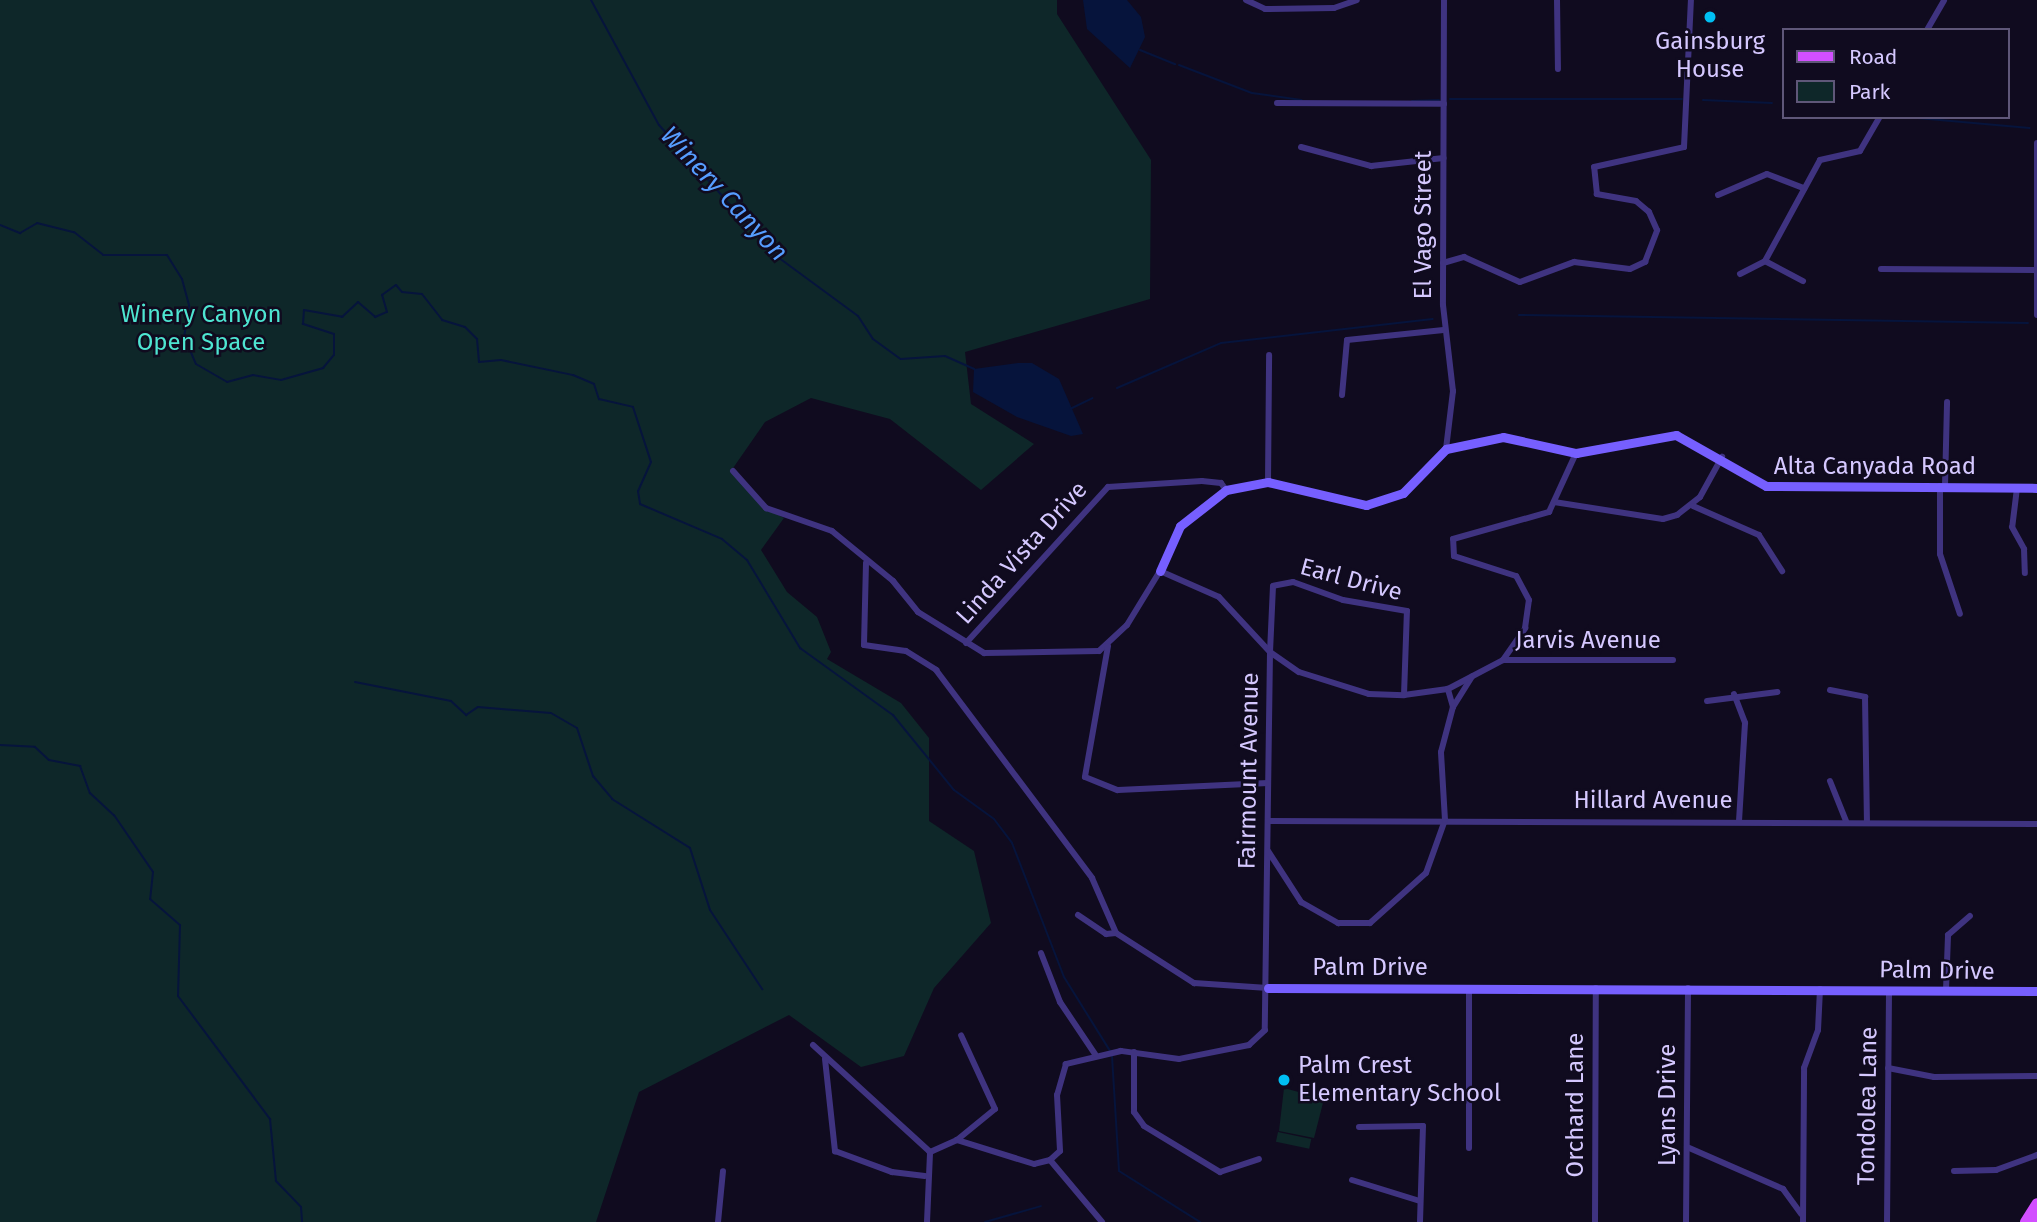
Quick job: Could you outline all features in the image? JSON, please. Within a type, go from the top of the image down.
[{"type":"main road","points":[[2025,1222],[2037,1203]]},
{"type":"main road","points":[[2034,1222],[2037,1217]]},
{"type":"street","points":[[1246,1],[1265,9],[1334,8],[1357,0]]},
{"type":"street","name":"El Vago Street","points":[[1444,0],[1443,330],[1453,391],[1446,449]]},
{"type":"street","points":[[1557,0],[1558,68]]},
{"type":"street","points":[[1443,263],[1464,257],[1520,282],[1574,262],[1630,268],[1645,262],[1657,230],[1649,212],[1636,201],[1597,194],[1594,167],[1684,147],[1691,0]]},
{"type":"street","points":[[1928,28],[1944,0]]},
{"type":"street","points":[[1277,103],[1444,104]]},
{"type":"street","points":[[1740,274],[1765,261],[1824,157],[1860,151],[1879,119]]},
{"type":"street","points":[[2037,143],[2037,315]]},
{"type":"street","points":[[1301,147],[1371,166],[1444,158]]},
{"type":"street","points":[[1718,195],[1767,174],[1804,188]]},
{"type":"street","points":[[1765,261],[1803,281]]},
{"type":"street","points":[[1881,269],[2035,270]]},
{"type":"street","points":[[1342,395],[1346,340],[1443,330]]},
{"type":"street","points":[[1268,482],[1269,355]]},
{"type":"street","points":[[1947,402],[1940,554],[1960,614]]},
{"type":"street","name":"Alta Canyada Road","points":[[1446,449],[1503,437],[1576,453],[1676,435],[1722,457],[1749,481],[1766,486],[2037,488]]},
{"type":"street","points":[[1268,783],[1118,790],[1086,777],[1108,646],[1160,571],[1180,526],[1226,490],[1268,482],[1366,505],[1403,493],[1446,449]]},
{"type":"street","points":[[1270,652],[1341,690],[1404,695],[1448,689],[1503,660],[1525,628],[1528,594],[1504,569],[1454,556],[1453,539],[1543,515],[1554,502],[1576,453]]},
{"type":"street","points":[[1554,502],[1663,519],[1693,506],[1722,457]]},
{"type":"street","points":[[733,471],[766,508],[832,531],[866,564],[893,581],[918,611],[966,643],[992,653],[1012,649],[1061,654],[1108,646]]},
{"type":"street","name":"Linda Vista Drive","points":[[966,643],[1108,487],[1202,481],[1221,483],[1226,490]]},
{"type":"street","points":[[2018,488],[2012,527],[2024,550],[2025,573]]},
{"type":"street","points":[[1693,506],[1759,536],[1782,571]]},
{"type":"street","points":[[866,564],[864,645],[906,651],[936,670],[1092,878],[1116,933]]},
{"type":"street","name":"Fairmount Avenue","points":[[1050,1160],[1061,1142],[1059,1078],[1066,1064],[1099,1054],[1121,1051],[1174,1060],[1256,1042],[1267,1022],[1270,652],[1219,597],[1160,571]]},
{"type":"street","name":"Earl Drive","points":[[1270,652],[1269,597],[1284,583],[1407,611],[1404,695]]},
{"type":"street","name":"Jarvis Avenue","points":[[1503,660],[1673,660]]},
{"type":"street","points":[[1267,851],[1301,902],[1338,923],[1370,923],[1426,873],[1445,820],[1441,752],[1452,707],[1474,673]]},
{"type":"street","points":[[1448,689],[1452,707]]},
{"type":"street","points":[[1830,690],[1865,697],[1867,822]]},
{"type":"street","points":[[1707,701],[1734,694],[1777,692]]},
{"type":"street","points":[[1734,694],[1745,723],[1739,821]]},
{"type":"street","points":[[1830,781],[1846,821]]},
{"type":"street","name":"Hillard Avenue","points":[[1268,821],[1846,821],[2037,824]]},
{"type":"street","name":"Palm Drive","points":[[1078,915],[1106,934],[1116,933],[1194,983],[1268,988],[2037,991]]},
{"type":"street","points":[[1946,990],[1948,936],[1970,916]]},
{"type":"street","points":[[1041,953],[1060,1002],[1099,1054]]},
{"type":"street","points":[[1469,988],[1469,1148]]},
{"type":"street","name":"Orchard Lane","points":[[1595,1222],[1596,988]]},
{"type":"street","name":"Lyans Drive","points":[[1686,1222],[1688,988]]},
{"type":"street","points":[[1803,1221],[1804,1068],[1818,1030],[1819,989]]},
{"type":"street","name":"Tondolea Lane","points":[[1887,1222],[1889,990]]},
{"type":"street","points":[[930,1153],[957,1140],[995,1108],[961,1035]]},
{"type":"street","points":[[813,1045],[825,1059],[930,1153]]},
{"type":"street","points":[[1134,1052],[1134,1112],[1144,1126],[1220,1172],[1259,1159]]},
{"type":"street","points":[[825,1059],[826,1093],[835,1151],[892,1172],[925,1176]]},
{"type":"street","points":[[1888,1068],[1934,1077],[2037,1076]]},
{"type":"street","points":[[1360,1127],[1423,1126],[1420,1222]]},
{"type":"street","points":[[957,1140],[1034,1164],[1050,1160],[1101,1222]]},
{"type":"street","points":[[1687,1147],[1783,1189],[1803,1221]]},
{"type":"street","points":[[927,1222],[925,1176],[930,1153]]},
{"type":"street","points":[[1954,1171],[1996,1170],[2037,1155]]},
{"type":"street","points":[[718,1222],[723,1171]]},
{"type":"street","points":[[1352,1180],[1420,1201]]},
{"type":"green space","name":"Winery Canyon Open Space","points":[[0,0],[1057,0],[1057,14],[1151,160],[1150,299],[965,352],[971,404],[1034,444],[981,490],[890,419],[811,398],[765,422],[731,471],[761,505],[784,518],[761,550],[787,592],[817,617],[831,652],[827,659],[901,703],[929,738],[929,821],[974,851],[991,923],[934,988],[904,1056],[861,1067],[789,1015],[639,1092],[596,1222],[0,1222]]},
{"type":"green space","points":[[1284,1088],[1324,1099],[1314,1138],[1279,1131]]},
{"type":"green space","points":[[1278,1132],[1311,1139],[1309,1149],[1276,1142]]},
{"type":"water","points":[[1083,0],[1127,0],[1141,17],[1145,37],[1130,68],[1087,29]]},
{"type":"water","points":[[1032,363],[1059,379],[1083,434],[1071,436],[1017,417],[973,392],[974,369]]},
{"type":"waterway","name":"Winery Canyon","points":[[591,0],[659,125],[775,255],[858,316],[873,339],[901,359],[945,356],[974,369]]},
{"type":"waterway","points":[[1140,50],[1175,64]]},
{"type":"waterway","points":[[1179,65],[1252,93],[1302,100]]},
{"type":"waterway","points":[[1450,99],[1682,99]]},
{"type":"waterway","points":[[1412,101],[1439,100]]},
{"type":"waterway","points":[[1703,100],[1772,103]]},
{"type":"waterway","points":[[1929,119],[2030,128]]},
{"type":"waterway","points":[[0,225],[20,233],[37,223],[74,232],[103,255],[167,255],[182,279],[189,306],[184,336],[196,364],[227,382],[253,375],[281,380],[323,368],[334,355],[334,334],[303,324],[304,310],[342,317],[358,302],[375,317],[387,312],[382,295],[396,285],[402,292],[422,294],[442,320],[465,327],[477,339],[479,362],[501,360],[573,375],[594,384],[599,399],[633,407],[651,462],[638,491],[640,504],[722,539],[747,560],[800,648],[893,715],[954,790],[994,819],[1012,843],[1064,977],[1110,1051]]},
{"type":"waterway","points":[[1519,315],[2028,323]]},
{"type":"waterway","points":[[1117,388],[1221,343],[1433,319]]},
{"type":"waterway","points":[[1070,409],[1093,398]]},
{"type":"waterway","points":[[355,682],[451,701],[466,715],[478,707],[551,713],[577,728],[593,776],[612,799],[690,848],[710,910],[762,989]]},
{"type":"waterway","points":[[0,745],[35,747],[49,760],[80,766],[90,793],[114,815],[153,872],[150,899],[180,925],[178,996],[270,1119],[276,1181],[301,1207],[302,1222]]},
{"type":"waterway","points":[[1112,1056],[1119,1171],[1200,1222]]},
{"type":"waterway","points":[[985,1222],[1041,1206]]},
{"type":"place","name":"Gainsburg House","points":[[1710,17]]},
{"type":"place","name":"Palm Crest Elementary School","points":[[1284,1080]]}]
